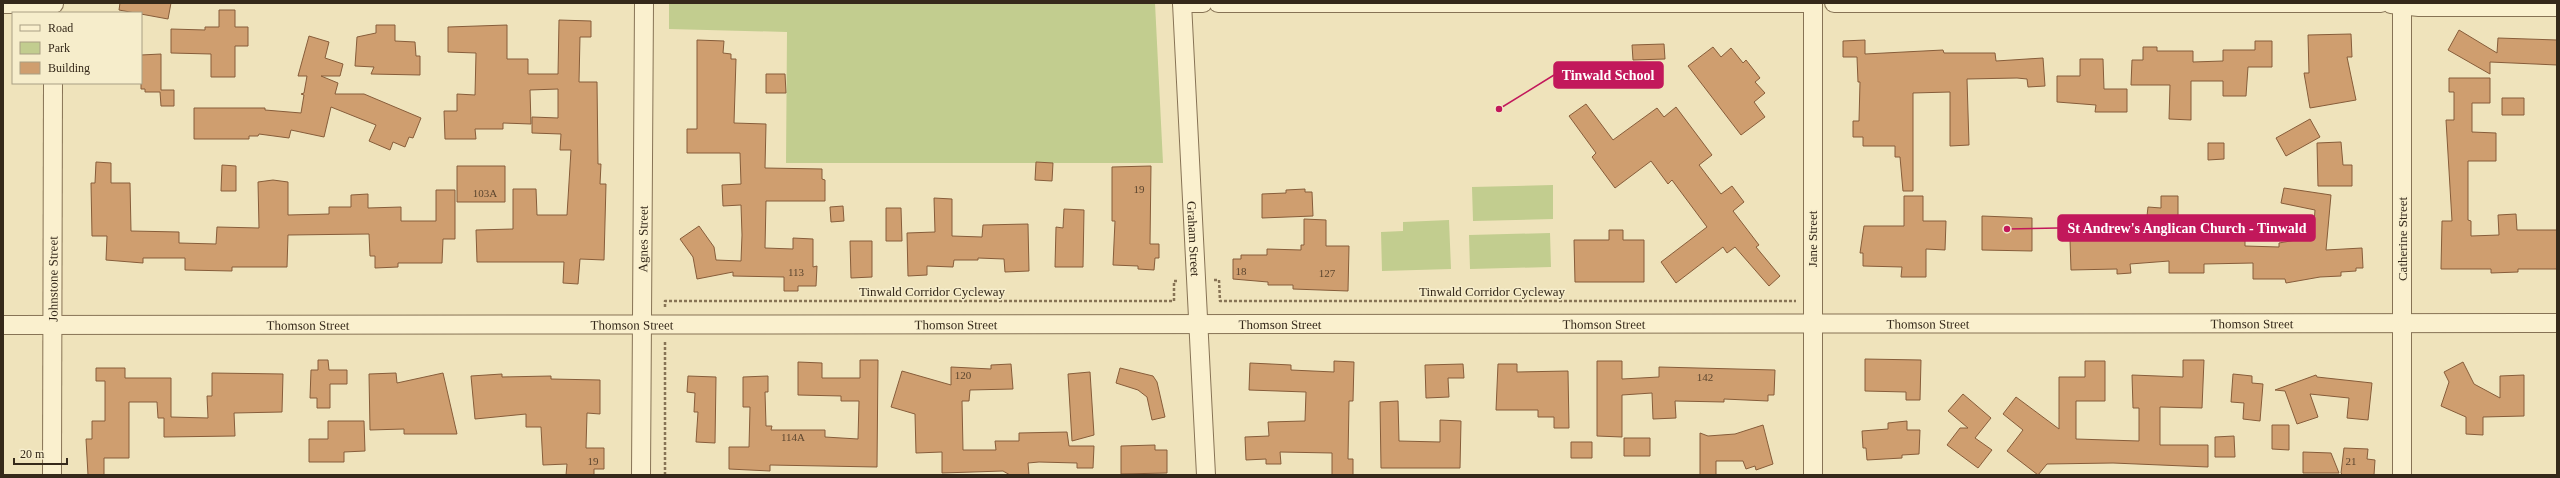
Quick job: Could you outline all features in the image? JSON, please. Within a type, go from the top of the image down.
[{"type":"street","name":"Agnes Street","points":[[641,475],[644,3]]},
{"type":"street","points":[[1182,3],[1204,3]]},
{"type":"street","name":"Graham Street","points":[[1182,3],[1196,324],[1200,348],[1206,475]]},
{"type":"street","points":[[1218,3],[1807,3]]},
{"type":"street","name":"Jane Street","points":[[1813,3],[1811,324],[1813,475]]},
{"type":"street","points":[[1834,3],[2381,3]]},
{"type":"street","points":[[3,4],[54,7]]},
{"type":"street","points":[[2397,4],[2557,7]]},
{"type":"street","name":"Catherine Street","points":[[2397,4],[2402,324],[2402,475]]},
{"type":"street","name":"Johnstone Street","points":[[52,475],[51,325],[53,84]]},
{"type":"street","name":"Thomson Street","points":[[3,325],[2557,324]]},
{"type":"path","points":[[1214,280],[1219,280],[1220,306]]},
{"type":"path","name":"Tinwald Corridor Cycleway","points":[[665,301],[1174,303],[1174,281],[1179,281]]},
{"type":"path","name":"Tinwald Corridor Cycleway","points":[[1220,301],[1790,301]]},
{"type":"path","points":[[665,345],[665,475]]},
{"type":"green space","points":[[669,3],[1155,3],[1163,163],[786,163],[787,32],[669,29]]},
{"type":"green space","points":[[1553,185],[1553,219],[1473,221],[1472,187]]},
{"type":"green space","points":[[1449,220],[1451,269],[1382,271],[1381,232],[1403,231],[1403,222]]},
{"type":"green space","points":[[1550,233],[1551,267],[1470,269],[1469,235]]},
{"type":"building","points":[[120,3],[171,3],[168,19],[142,14],[142,12],[119,10]]},
{"type":"building","points":[[219,10],[235,10],[235,27],[248,27],[248,46],[235,46],[235,77],[211,77],[211,54],[171,53],[171,29],[205,30],[205,27],[219,27]]},
{"type":"building","points":[[559,20],[591,21],[591,37],[580,37],[579,82],[597,82],[598,164],[601,164],[600,184],[606,184],[604,260],[580,259],[578,284],[563,283],[564,262],[477,262],[476,230],[513,229],[513,189],[536,189],[537,215],[567,215],[571,150],[560,150],[561,134],[532,133],[532,117],[558,118],[558,89],[530,90],[531,124],[503,123],[503,129],[475,129],[476,139],[445,139],[444,111],[457,111],[457,94],[475,95],[476,53],[448,52],[448,27],[507,25],[507,59],[528,59],[528,74],[558,74]]},
{"type":"building","points":[[376,25],[395,25],[395,41],[415,42],[416,56],[420,56],[420,75],[371,74],[374,67],[355,66],[357,37],[376,33]]},
{"type":"building","points":[[2459,30],[2497,53],[2498,38],[2557,40],[2557,65],[2490,62],[2490,74],[2448,50]]},
{"type":"building","points":[[2351,34],[2352,57],[2347,57],[2356,100],[2310,108],[2304,73],[2309,73],[2308,35]]},
{"type":"building","points":[[309,36],[329,42],[325,58],[343,64],[340,76],[321,76],[338,83],[335,94],[364,94],[421,118],[413,138],[409,137],[405,147],[393,142],[390,150],[369,141],[376,125],[331,107],[324,137],[291,130],[289,138],[259,134],[258,136],[249,136],[249,139],[194,139],[194,108],[265,108],[265,110],[301,113],[304,95],[301,94],[304,93],[307,76],[298,76]]},
{"type":"building","points":[[697,40],[724,41],[723,53],[731,54],[731,59],[736,59],[734,123],[766,124],[765,168],[822,169],[822,179],[825,180],[825,201],[766,201],[765,248],[793,249],[793,238],[813,239],[813,267],[817,266],[816,286],[798,286],[798,291],[784,291],[784,277],[733,276],[733,272],[697,279],[693,257],[680,239],[699,226],[714,247],[716,260],[741,261],[742,235],[741,205],[723,206],[722,185],[741,184],[740,153],[687,153],[687,129],[697,129]]},
{"type":"building","points":[[1865,40],[1865,54],[1943,50],[1944,53],[1995,53],[1996,61],[2043,58],[2045,86],[2028,87],[2027,79],[2017,78],[1967,79],[1969,145],[1950,146],[1950,92],[1913,93],[1913,191],[1903,191],[1900,157],[1895,157],[1895,146],[1863,146],[1863,137],[1853,137],[1853,121],[1859,121],[1860,82],[1858,82],[1857,57],[1843,57],[1843,41]]},
{"type":"building","points":[[2255,41],[2272,41],[2272,67],[2248,67],[2246,96],[2223,96],[2223,81],[2191,81],[2191,120],[2169,119],[2170,85],[2131,85],[2132,60],[2143,60],[2143,47],[2157,47],[2157,51],[2193,51],[2193,62],[2223,61],[2223,50],[2255,50]]},
{"type":"building","points":[[1664,44],[1665,59],[1633,60],[1632,45]]},
{"type":"building","points":[[1713,47],[1721,57],[1731,48],[1743,63],[1746,60],[1760,78],[1755,82],[1765,93],[1754,102],[1765,117],[1741,135],[1688,66]]},
{"type":"building","points":[[161,54],[161,90],[174,90],[174,106],[161,106],[160,92],[145,92],[145,89],[141,89],[142,55]]},
{"type":"building","points":[[2080,59],[2103,59],[2104,89],[2127,89],[2127,112],[2095,112],[2096,105],[2057,102],[2057,76],[2080,76]]},
{"type":"building","points":[[766,74],[785,74],[786,93],[766,93]]},
{"type":"building","points":[[2449,78],[2490,78],[2490,103],[2472,103],[2472,132],[2496,133],[2496,161],[2468,161],[2468,220],[2471,221],[2471,236],[2499,235],[2498,215],[2516,214],[2517,230],[2557,230],[2557,269],[2518,269],[2518,272],[2491,273],[2491,269],[2441,269],[2442,221],[2452,221],[2446,120],[2454,120],[2454,92],[2449,92]]},
{"type":"building","points":[[2502,98],[2524,98],[2524,115],[2502,115]]},
{"type":"building","points":[[1586,104],[1613,140],[1657,108],[1664,117],[1676,107],[1712,155],[1699,165],[1721,194],[1732,186],[1744,202],[1733,211],[1759,245],[1756,247],[1780,276],[1769,286],[1735,247],[1727,253],[1723,247],[1676,283],[1661,262],[1707,227],[1672,180],[1668,184],[1651,161],[1615,188],[1592,157],[1596,153],[1569,116]]},
{"type":"building","points":[[2310,119],[2320,137],[2286,156],[2276,138]]},
{"type":"building","points":[[2341,142],[2343,165],[2352,165],[2352,186],[2318,186],[2317,143]]},
{"type":"building","points":[[2208,143],[2224,143],[2224,159],[2208,160]]},
{"type":"building","points":[[96,162],[111,163],[111,183],[130,183],[131,231],[179,232],[179,243],[216,244],[217,227],[259,228],[258,182],[273,180],[288,182],[288,215],[329,214],[329,207],[351,207],[351,195],[368,194],[368,208],[401,207],[401,221],[436,221],[436,190],[455,190],[455,239],[443,239],[442,263],[398,263],[398,267],[375,268],[375,256],[370,256],[369,234],[288,235],[287,267],[232,267],[232,271],[185,270],[185,258],[143,258],[143,263],[106,260],[107,236],[92,236],[91,183],[95,183]]},
{"type":"building","points":[[1036,162],[1053,163],[1052,181],[1035,180]]},
{"type":"building","points":[[222,165],[236,166],[236,191],[221,191]]},
{"type":"building","points":[[457,166],[505,166],[505,202],[457,202]]},
{"type":"building","points":[[1151,166],[1150,244],[1159,244],[1159,258],[1155,258],[1154,270],[1138,269],[1138,266],[1113,265],[1115,221],[1112,221],[1112,167]]},
{"type":"building","points":[[2284,188],[2331,195],[2326,250],[2362,248],[2363,268],[2356,268],[2356,271],[2341,272],[2341,276],[2320,277],[2286,283],[2285,279],[2253,279],[2253,263],[2204,264],[2204,273],[2169,273],[2169,261],[2130,264],[2131,273],[2117,274],[2117,269],[2071,270],[2070,240],[2111,240],[2110,218],[2147,216],[2148,207],[2161,208],[2161,196],[2178,196],[2178,220],[2222,220],[2222,218],[2245,217],[2245,246],[2279,247],[2279,243],[2313,237],[2315,210],[2281,203]]},
{"type":"building","points":[[1305,189],[1305,192],[1312,192],[1313,216],[1262,218],[1262,194],[1286,193],[1286,190]]},
{"type":"building","points":[[1904,196],[1923,196],[1923,221],[1946,221],[1945,250],[1926,249],[1926,277],[1901,277],[1902,267],[1863,266],[1863,253],[1860,253],[1864,226],[1904,226]]},
{"type":"building","points":[[934,198],[952,199],[952,236],[982,237],[983,225],[1028,224],[1029,271],[1005,272],[1004,259],[978,258],[978,260],[954,260],[953,267],[927,266],[927,275],[908,276],[907,233],[935,232]]},
{"type":"building","points":[[843,206],[844,221],[831,222],[830,207]]},
{"type":"building","points":[[886,208],[901,208],[902,241],[886,241]]},
{"type":"building","points":[[1064,209],[1084,210],[1083,267],[1055,267],[1056,227],[1063,228]]},
{"type":"building","points":[[1982,216],[2032,218],[2032,251],[1982,250]]},
{"type":"building","points":[[1304,219],[1326,220],[1326,246],[1349,246],[1348,291],[1293,289],[1293,285],[1268,285],[1268,282],[1233,279],[1233,259],[1241,259],[1241,255],[1267,255],[1267,249],[1301,250],[1301,245],[1304,245]]},
{"type":"building","points":[[1609,230],[1623,230],[1623,240],[1644,240],[1644,282],[1575,282],[1574,240],[1609,240]]},
{"type":"building","points":[[850,241],[872,241],[872,277],[851,278]]},
{"type":"building","points":[[1865,359],[1921,360],[1920,400],[1906,400],[1906,392],[1865,391]]},
{"type":"building","points":[[318,360],[328,360],[329,370],[347,370],[347,384],[330,384],[330,408],[317,408],[317,398],[310,398],[311,370],[318,370]]},
{"type":"building","points":[[860,360],[878,360],[877,467],[770,465],[770,471],[729,469],[729,447],[749,447],[750,407],[743,407],[743,377],[768,376],[768,392],[765,392],[766,426],[772,426],[771,430],[825,430],[825,437],[858,439],[859,401],[841,401],[841,396],[798,395],[798,362],[822,363],[822,378],[860,378]]},
{"type":"building","points":[[2183,360],[2204,360],[2202,408],[2160,407],[2160,445],[2208,445],[2208,467],[2113,463],[2047,464],[2038,475],[2007,451],[2023,430],[2003,414],[2016,397],[2059,429],[2059,377],[2085,377],[2085,361],[2105,361],[2105,401],[2076,401],[2076,439],[2139,441],[2139,408],[2133,408],[2132,375],[2183,377]]},
{"type":"building","points":[[1334,361],[1354,362],[1353,401],[1349,401],[1348,459],[1353,459],[1353,475],[1332,475],[1332,453],[1280,452],[1281,464],[1266,464],[1266,459],[1246,460],[1245,437],[1269,436],[1268,422],[1305,421],[1306,392],[1249,390],[1250,363],[1291,365],[1291,370],[1334,372]]},
{"type":"building","points":[[1597,361],[1622,361],[1622,379],[1659,377],[1659,367],[1775,370],[1774,395],[1768,395],[1768,401],[1724,399],[1724,402],[1675,401],[1676,418],[1653,419],[1652,393],[1622,395],[1622,437],[1597,436]]},
{"type":"building","points":[[2463,362],[2474,384],[2500,398],[2500,376],[2524,375],[2524,416],[2483,417],[2483,435],[2466,434],[2466,417],[2441,406],[2449,382],[2444,372]]},
{"type":"building","points":[[1011,364],[1013,389],[970,390],[969,401],[962,401],[963,450],[996,450],[995,441],[1019,441],[1019,433],[1067,432],[1069,446],[1094,446],[1093,468],[1077,468],[1077,463],[1039,462],[1028,463],[1029,475],[1010,475],[1003,471],[942,473],[942,452],[916,453],[915,414],[891,407],[902,371],[951,385],[951,367],[991,369],[991,365]]},
{"type":"building","points":[[1463,364],[1464,378],[1448,378],[1449,397],[1426,398],[1425,365]]},
{"type":"building","points":[[1498,364],[1517,364],[1517,372],[1568,371],[1569,428],[1554,428],[1554,417],[1538,417],[1538,410],[1496,410]]},
{"type":"building","points":[[96,368],[125,368],[125,378],[171,378],[171,417],[208,418],[207,396],[212,396],[212,373],[283,374],[282,412],[234,413],[235,436],[164,437],[164,418],[158,418],[157,402],[129,402],[129,458],[104,458],[104,475],[88,475],[86,439],[92,439],[92,421],[105,421],[105,381],[96,381]]},
{"type":"building","points":[[1120,368],[1153,376],[1157,382],[1165,417],[1152,420],[1147,397],[1138,390],[1116,383]]},
{"type":"building","points":[[1090,372],[1094,435],[1072,441],[1068,374]]},
{"type":"building","points":[[396,373],[397,383],[443,373],[457,434],[404,434],[404,429],[370,430],[369,374]]},
{"type":"building","points":[[502,374],[502,377],[551,376],[551,379],[600,380],[600,414],[587,413],[586,448],[604,448],[604,469],[594,469],[594,475],[566,475],[567,464],[543,465],[541,427],[526,427],[526,414],[475,419],[471,376]]},
{"type":"building","points":[[2233,374],[2252,376],[2252,383],[2263,384],[2260,421],[2243,419],[2244,403],[2231,402]]},
{"type":"building","points":[[2316,375],[2317,377],[2372,383],[2368,420],[2347,418],[2349,398],[2310,394],[2318,417],[2297,424],[2285,391],[2275,390]]},
{"type":"building","points":[[688,376],[716,377],[715,443],[696,442],[698,412],[694,412],[695,393],[687,392]]},
{"type":"building","points":[[1963,394],[1991,418],[1975,438],[1992,450],[1978,468],[1947,445],[1960,428],[1968,428],[1948,411]]},
{"type":"building","points":[[1398,401],[1399,441],[1440,442],[1440,420],[1461,421],[1460,468],[1381,468],[1380,402]]},
{"type":"building","points":[[328,421],[364,421],[365,451],[344,452],[344,462],[309,462],[309,439],[328,439]]},
{"type":"building","points":[[1907,421],[1907,430],[1920,430],[1919,454],[1902,455],[1902,458],[1867,460],[1866,448],[1863,448],[1862,431],[1888,429],[1888,423]]},
{"type":"building","points":[[1763,425],[1773,464],[1756,470],[1755,466],[1746,469],[1743,461],[1716,461],[1716,475],[1700,475],[1700,433],[1708,436],[1735,434]]},
{"type":"building","points":[[2272,425],[2289,425],[2289,450],[2272,449]]},
{"type":"building","points":[[2234,436],[2235,457],[2215,457],[2215,437]]},
{"type":"building","points":[[1624,438],[1650,438],[1650,456],[1624,456]]},
{"type":"building","points":[[1571,442],[1592,442],[1592,458],[1571,458]]},
{"type":"building","points":[[1155,445],[1155,450],[1167,450],[1167,473],[1121,474],[1121,446]]},
{"type":"building","points":[[2344,448],[2368,449],[2367,459],[2375,460],[2374,475],[2343,475],[2341,473]]},
{"type":"building","points":[[2303,452],[2331,453],[2339,473],[2303,473]]},
{"type":"place","name":"Tinwald School","points":[[1499,109]]},
{"type":"place","name":"St Andrew's Anglican Church - Tinwald","points":[[2007,229]]}]
